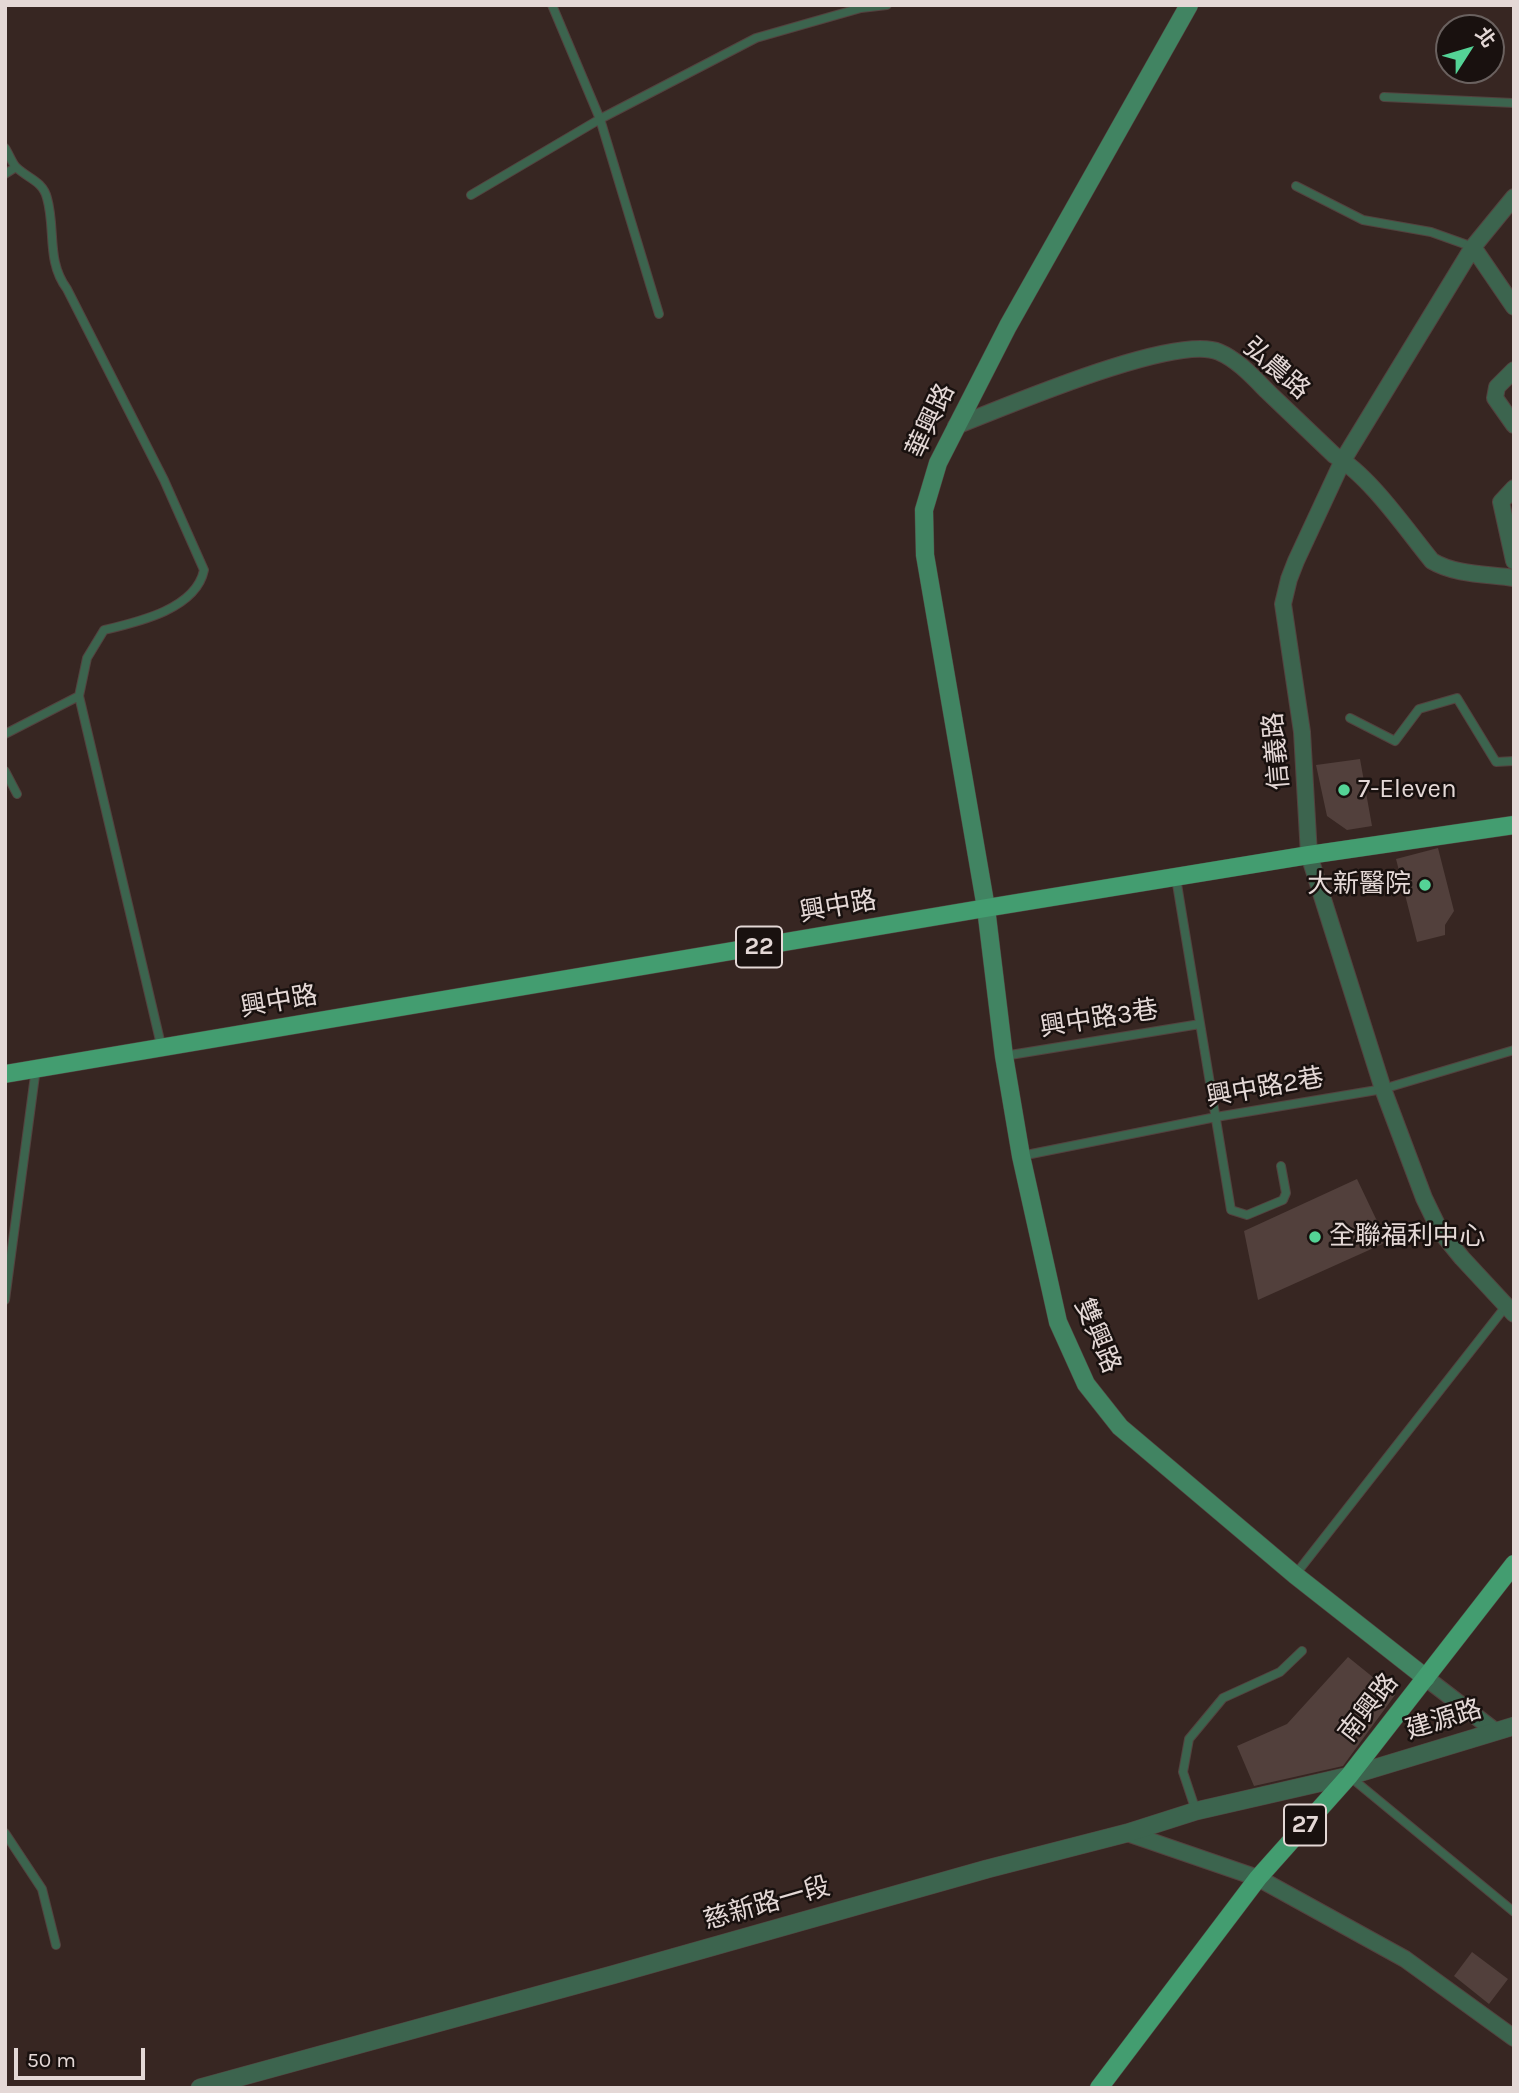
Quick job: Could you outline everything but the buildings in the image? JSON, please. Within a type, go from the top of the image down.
[{"type":"main road","name":"華興路","points":[[986,908],[925,555],[924,510],[938,463],[1008,326],[1189,5]]},
{"type":"main road","name":"興中路","points":[[5,1074],[986,908],[1309,855],[1514,825]]},
{"type":"main road","name":"雙興路","points":[[986,908],[1004,1056],[1021,1156],[1058,1322],[1086,1384],[1120,1427],[1295,1575],[1426,1678]]},
{"type":"main road","name":"南興路","points":[[1099,2088],[1258,1878],[1349,1776],[1514,1564]]},
{"type":"street","name":"信義路","points":[[1510,1310],[1440,1231],[1424,1198],[1383,1089],[1309,855],[1302,732],[1283,604],[1296,561],[1343,460],[1473,247],[1514,197]]},
{"type":"street","points":[[1473,247],[1514,307]]},
{"type":"street","name":"弘農路","points":[[956,426],[1089,375],[1140,360],[1185,348],[1218,351],[1241,366],[1334,455],[1343,460],[1381,498],[1432,561],[1441,567],[1514,578]]},
{"type":"street","points":[[1514,370],[1497,387],[1495,398],[1514,425]]},
{"type":"street","points":[[1514,488],[1501,502],[1514,561]]},
{"type":"street","points":[[1426,1678],[1495,1731]]},
{"type":"street","name":"建源路","points":[[1349,1776],[1514,1726]]},
{"type":"street","name":"慈新路一段","points":[[200,2088],[973,1873],[1127,1833],[1196,1811],[1349,1776]]},
{"type":"street","points":[[1127,1833],[1258,1878],[1405,1959],[1514,2038]]},
{"type":"lane","points":[[552,5],[600,119],[659,314]]},
{"type":"lane","points":[[471,195],[600,119],[756,38],[861,8],[887,5]]},
{"type":"lane","points":[[1384,97],[1514,103]]},
{"type":"lane","points":[[5,148],[16,167],[34,178],[47,195],[52,253],[58,278],[74,301],[164,480],[204,570],[201,583],[187,597],[151,618],[104,631],[87,658],[79,696],[162,1049]]},
{"type":"lane","points":[[5,174],[16,167]]},
{"type":"lane","points":[[1296,186],[1363,220],[1431,232],[1473,247]]},
{"type":"lane","points":[[5,734],[79,696]]},
{"type":"lane","points":[[1350,718],[1395,741],[1419,709],[1457,698],[1496,762],[1514,761]]},
{"type":"lane","points":[[5,771],[17,793]]},
{"type":"lane","name":"興中路3巷","points":[[1176,878],[1231,1210],[1247,1215],[1283,1200],[1286,1193],[1280,1166]]},
{"type":"lane","name":"興中路3巷","points":[[1004,1056],[1200,1024]]},
{"type":"lane","name":"興中路2巷","points":[[1021,1156],[1216,1117],[1383,1089],[1514,1050]]},
{"type":"lane","points":[[5,1300],[36,1068]]},
{"type":"lane","points":[[1295,1575],[1510,1310]]},
{"type":"lane","points":[[1196,1811],[1182,1772],[1189,1739],[1223,1698],[1280,1672],[1302,1651]]},
{"type":"lane","points":[[1349,1776],[1514,1912]]},
{"type":"lane","points":[[5,1833],[42,1889],[57,1945]]},
{"type":"place","name":"7-Eleven","points":[[1344,790]]},
{"type":"place","name":"大新醫院","points":[[1425,885]]},
{"type":"place","name":"全聯福利中心","points":[[1315,1237]]}]
